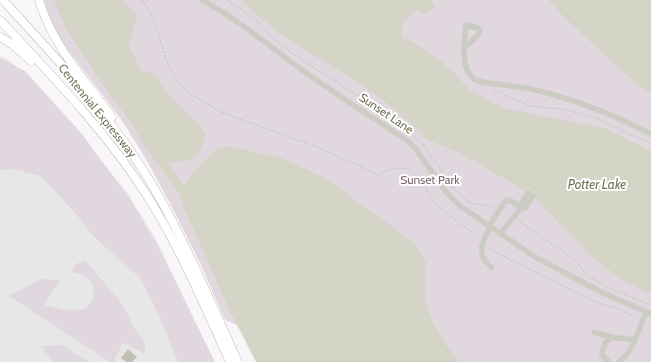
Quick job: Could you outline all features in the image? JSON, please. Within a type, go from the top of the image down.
[{"type":"highway","name":"Centennial Expressway","points":[[3,0],[87,94],[137,160],[157,192],[179,235],[238,362]]},
{"type":"highway","points":[[39,0],[48,25],[54,36],[71,62],[116,123],[137,160]]},
{"type":"highway","name":"Centennial Expressway","points":[[0,20],[90,120],[125,164],[161,218],[183,259],[230,362]]},
{"type":"highway","points":[[0,37],[21,51],[66,94]]},
{"type":"lane","name":"Sunset Lane","points":[[202,0],[248,28],[332,91],[409,142],[453,200],[490,227],[535,257],[603,293],[648,313]]},
{"type":"lane","points":[[464,48],[467,70],[475,80],[529,89],[576,101],[606,112],[651,134]]},
{"type":"lane","points":[[500,234],[521,208],[521,204],[532,193]]},
{"type":"lane","points":[[492,268],[482,257],[482,242],[506,200],[513,202],[521,208]]},
{"type":"lane","points":[[619,362],[628,354],[642,320],[648,313]]},
{"type":"lane","points":[[594,332],[611,337],[634,340]]},
{"type":"lane","points":[[609,362],[602,355],[602,350],[604,344],[611,337]]},
{"type":"path","points":[[142,0],[154,19],[167,62],[186,92],[221,112],[322,149],[379,175],[391,168],[401,168],[412,172],[433,200],[467,227],[494,252],[592,301],[618,309],[642,320]]},
{"type":"path","points":[[227,0],[254,18],[280,44],[299,58],[390,118],[422,143],[455,190],[467,201],[476,204],[495,206],[500,209]]},
{"type":"path","points":[[493,89],[530,106],[562,109],[594,116],[651,144]]},
{"type":"path","points":[[532,193],[536,185]]},
{"type":"path","points":[[514,218],[568,255],[577,263],[587,276],[618,292],[651,305]]},
{"type":"shaded area","points":[[0,56],[10,61],[38,87],[127,192],[156,239],[214,362],[0,362]]},
{"type":"green space","name":"Sunset Park","points":[[44,0],[609,0],[651,41],[651,362],[332,362],[225,320],[201,265],[146,159],[121,119],[62,42],[53,27]]},
{"type":"green space","points":[[0,58],[25,71],[82,134],[129,198],[157,244],[215,362],[178,362],[161,320],[140,278],[94,237],[76,214],[41,176],[13,169],[0,170]]},
{"type":"green space","points":[[85,260],[123,305],[134,328],[145,343],[145,354],[123,343],[115,359],[117,362],[110,362],[9,296],[41,279],[60,280],[44,305],[64,310],[86,309],[94,296],[92,282],[84,275],[71,272],[76,264]]},
{"type":"green space","points":[[62,345],[89,362],[54,362],[40,346]]},
{"type":"water","points":[[54,0],[121,0],[137,15],[129,45],[141,71],[154,74],[174,101],[199,124],[205,134],[200,150],[194,157],[169,164],[184,185],[194,171],[214,151],[228,146],[281,158],[325,178],[416,244],[426,263],[426,303],[433,322],[445,344],[459,362],[256,362],[230,311],[182,204],[180,194],[155,161],[127,117],[98,78],[67,31]]},
{"type":"water","name":"Potter Lake","points":[[241,0],[431,0],[436,6],[425,14],[416,9],[403,23],[401,37],[422,47],[449,68],[471,91],[505,109],[605,128],[651,151],[651,294],[626,282],[594,259],[533,196],[482,165],[453,150],[428,140],[393,108],[368,89],[276,31]]},
{"type":"water","points":[[549,0],[651,0],[651,93],[632,80],[564,17]]},
{"type":"building","points":[[128,349],[137,357],[132,362],[126,362],[121,358]]}]
